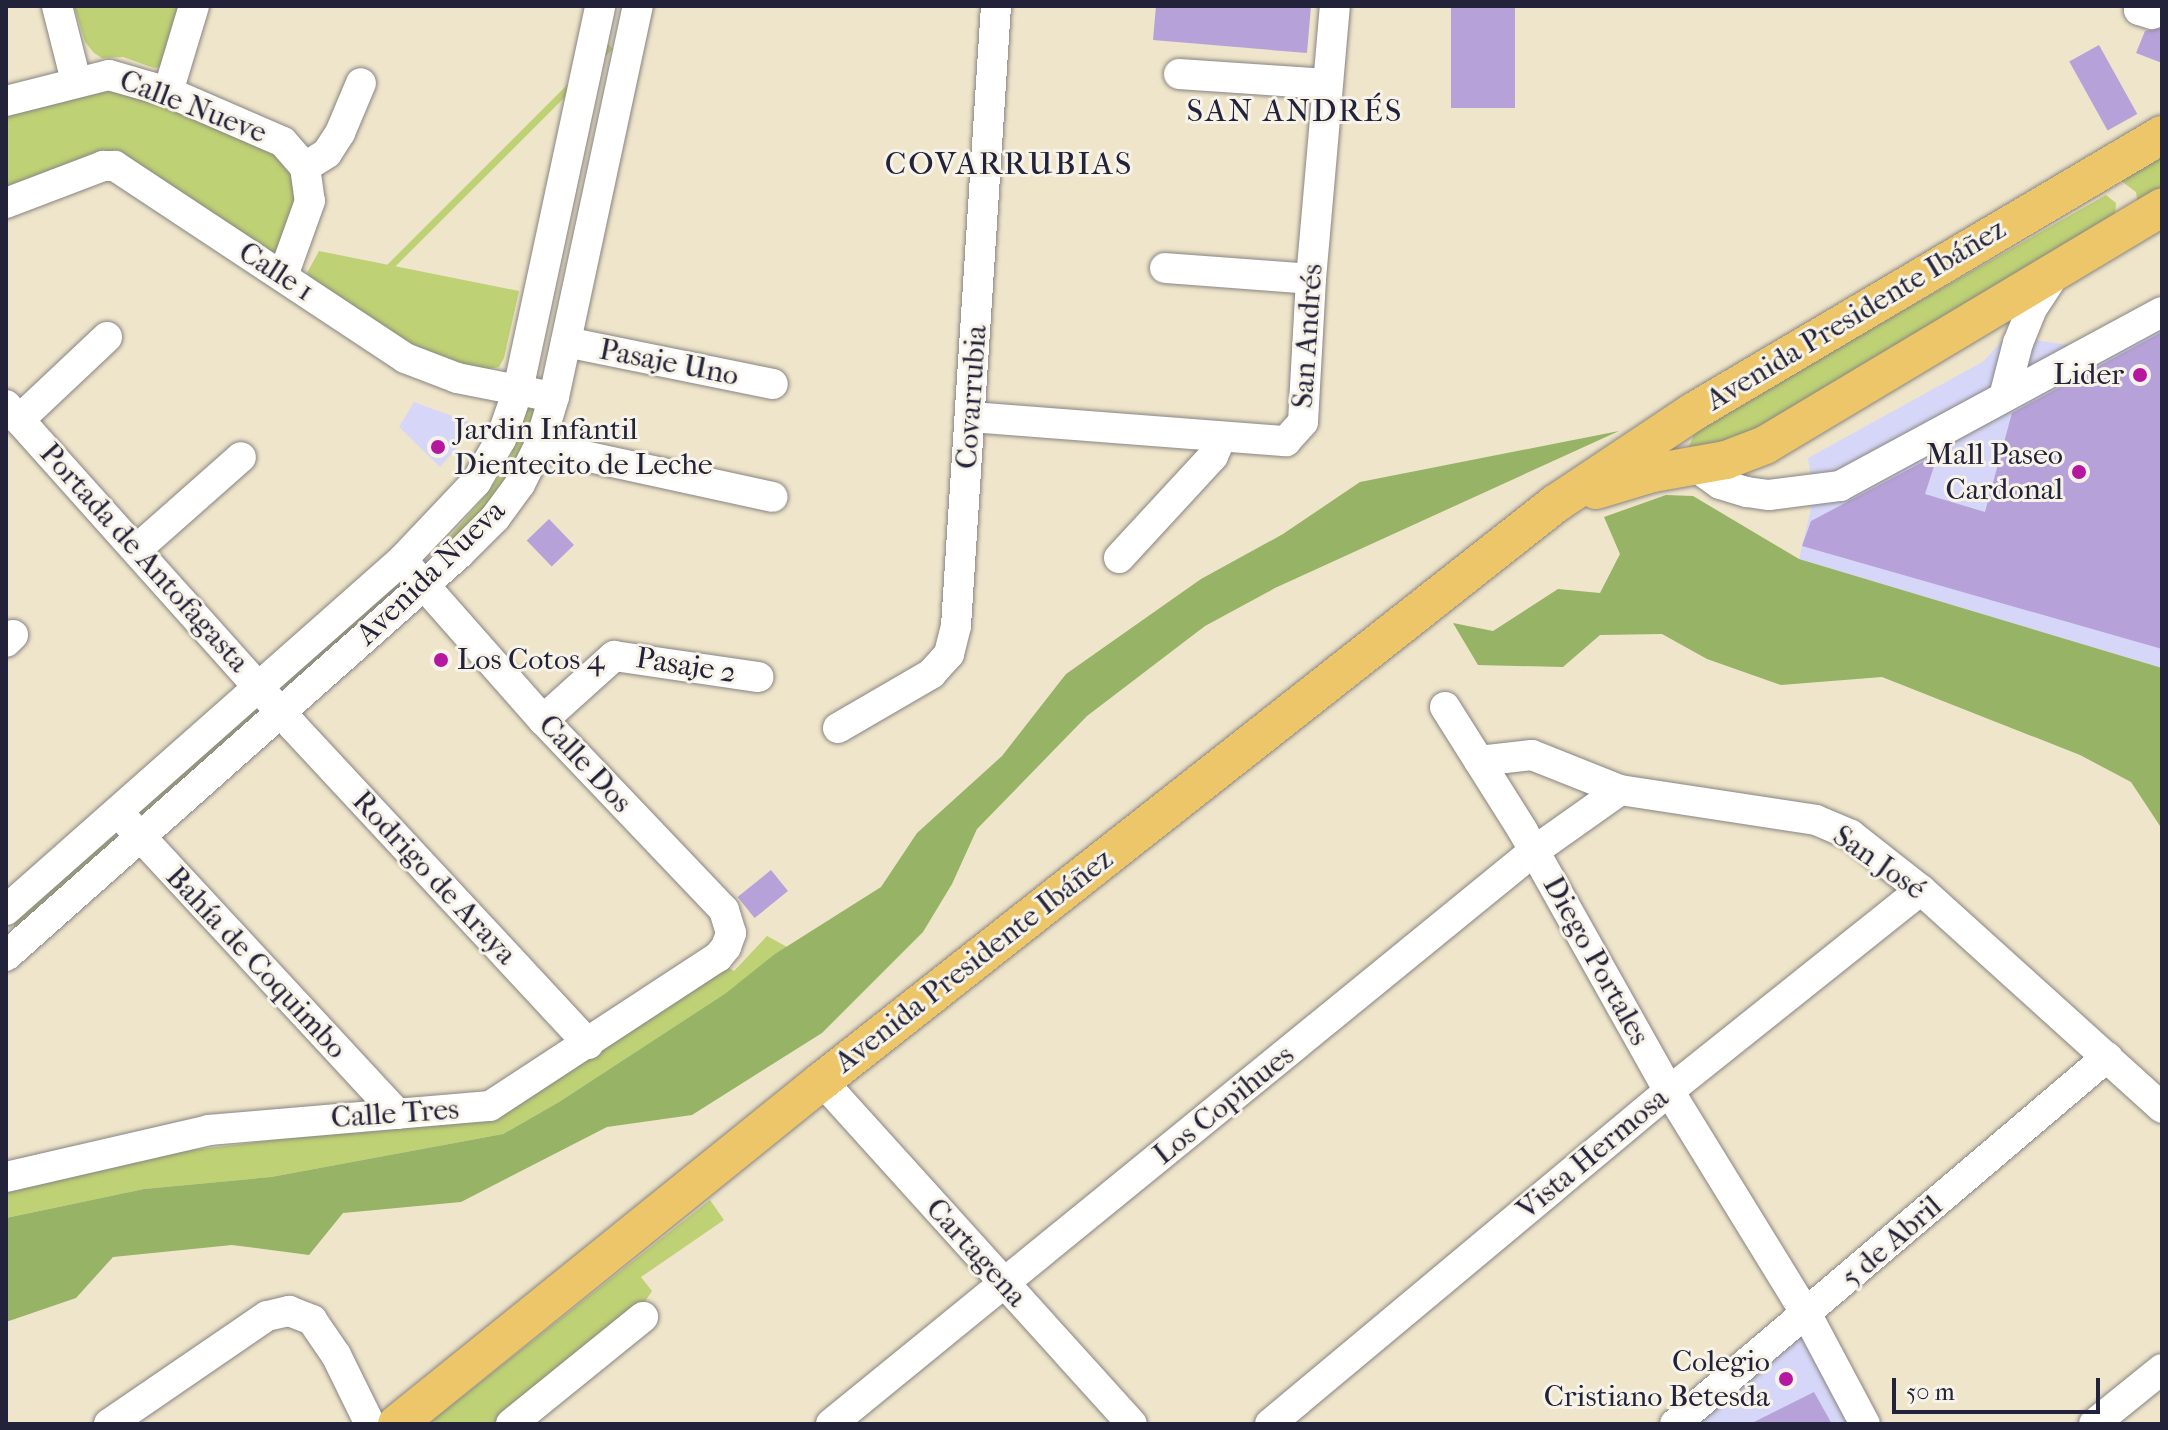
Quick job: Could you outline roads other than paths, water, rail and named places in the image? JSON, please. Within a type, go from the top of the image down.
[{"type":"main road","name":"Avenida Presidente Ibáñez","points":[[397,1424],[822,1081],[1555,504],[1693,412],[2162,135]]},
{"type":"main road","points":[[2080,183],[2102,180],[2111,183],[2124,195],[2122,224],[2106,239]]},
{"type":"main road","name":"Avenida Presidente Ibáñez","points":[[1555,504],[1625,480],[1696,467],[1765,445],[2106,239],[2156,214]]},
{"type":"main road","points":[[1693,412],[1677,433],[1676,441],[1682,457],[1696,467]]},
{"type":"street","points":[[57,6],[76,81]]},
{"type":"street","points":[[168,92],[194,6]]},
{"type":"street","name":"Covarrubia","points":[[838,728],[931,674],[949,654],[956,626],[996,6]]},
{"type":"street","name":"San Andrés","points":[[971,417],[1286,441],[1303,422],[1311,279],[1335,6]]},
{"type":"street","points":[[598,15],[635,18]]},
{"type":"street","name":"Avenida Nueva","points":[[6,910],[402,560],[476,482],[501,439],[518,390],[598,15]]},
{"type":"street","name":"Avenida Nueva","points":[[8,951],[423,586],[495,518],[520,484],[539,446],[554,397],[635,18]]},
{"type":"street","points":[[1179,74],[1327,84]]},
{"type":"street","name":"Calle Nueve","points":[[6,101],[109,75],[168,92],[269,134],[293,150],[305,167]]},
{"type":"street","points":[[283,276],[310,201],[305,167],[327,153],[340,133],[361,83]]},
{"type":"street","name":"Calle 1","points":[[6,203],[109,165],[405,358],[457,378],[554,397]]},
{"type":"street","points":[[2004,397],[2031,310],[2062,265]]},
{"type":"street","points":[[1165,268],[1311,279]]},
{"type":"street","points":[[1696,467],[1720,484],[1747,492],[1810,492],[1840,486],[1862,477],[2162,312]]},
{"type":"street","points":[[12,412],[107,337]]},
{"type":"street","name":"Pasaje Uno","points":[[566,342],[773,384]]},
{"type":"street","name":"Portada de Antofagasta","points":[[12,412],[281,711]]},
{"type":"street","points":[[1119,558],[1213,456],[1221,438]]},
{"type":"street","points":[[1765,445],[1763,455],[1770,475],[1782,484],[1810,492]]},
{"type":"street","points":[[539,446],[773,497]]},
{"type":"street","points":[[136,550],[241,457]]},
{"type":"street","name":"Calle Dos","points":[[402,560],[543,720],[724,910],[731,933]]},
{"type":"street","name":"Pasaje 2","points":[[543,720],[614,656],[758,677]]},
{"type":"street","name":"Diego Portales","points":[[1445,707],[1534,851],[1669,1091],[1807,1315],[1865,1424]]},
{"type":"street","name":"Rodrigo de Araya","points":[[281,711],[588,1044]]},
{"type":"street","name":"San José","points":[[1479,761],[1532,755],[1620,790],[1816,820],[1851,835],[1921,890],[2162,1108]]},
{"type":"street","name":"Los Copihues","points":[[831,1424],[1534,851],[1620,790]]},
{"type":"street","name":"Bahía de Coquimbo","points":[[118,811],[397,1114]]},
{"type":"street","name":"Vista Hermosa","points":[[1270,1424],[1669,1091],[1921,890]]},
{"type":"street","name":"Calle Tres","points":[[6,1177],[209,1130],[490,1106],[718,957],[731,933]]},
{"type":"street","name":"5 de Abril","points":[[1675,1424],[2107,1057]]},
{"type":"street","name":"Cartagena","points":[[822,1081],[1004,1286],[1132,1424]]},
{"type":"street","points":[[109,1424],[267,1316],[289,1311],[312,1320],[336,1355],[370,1424]]},
{"type":"street","points":[[511,1424],[643,1317]]},
{"type":"street","points":[[2094,1424],[2162,1369]]},
{"type":"place","name":"Lider","points":[[2140,375]]},
{"type":"place","name":"Jardin Infantil Dientecito de Leche","points":[[438,447]]},
{"type":"place","name":"Mall Paseo Cardonal","points":[[2079,472]]},
{"type":"place","name":"Los Cotos 4","points":[[441,660]]},
{"type":"place","name":"Colegio Cristiano Betesda","points":[[1786,1379]]},
{"type":"district","name":"SAN ANDRÉS","points":[[1295,111]]},
{"type":"district","name":"COVARRUBIAS","points":[[1009,164]]}]
